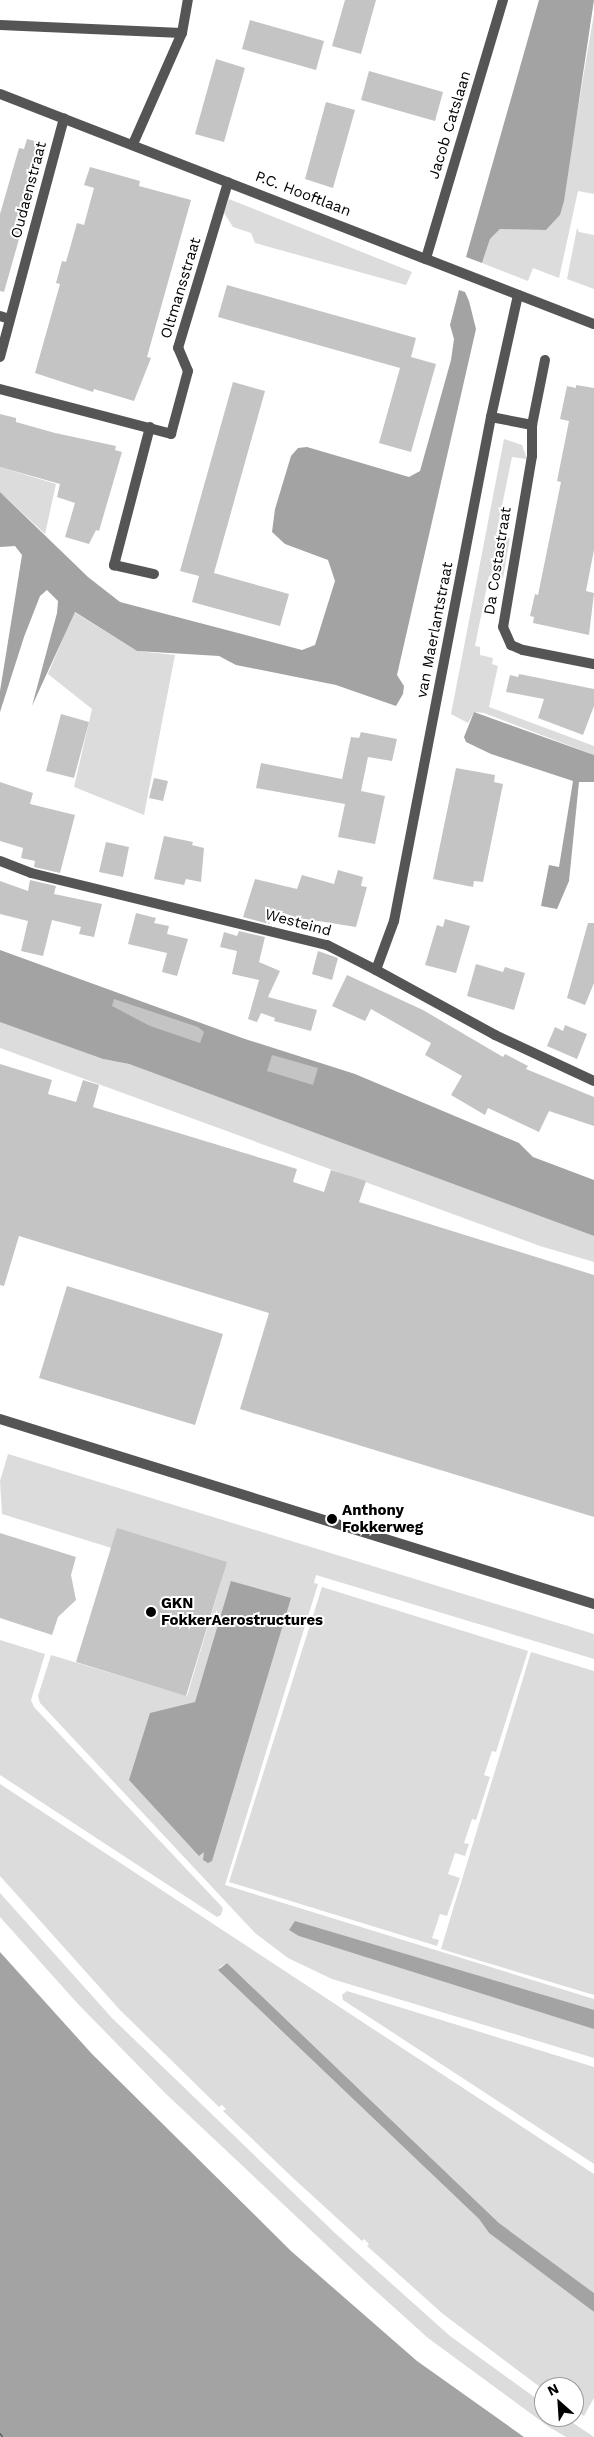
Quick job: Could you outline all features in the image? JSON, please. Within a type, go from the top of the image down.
[{"type":"street","points":[[133,144],[182,33],[188,0]]},
{"type":"street","name":"Jacob Catslaan","points":[[426,259],[503,0]]},
{"type":"street","points":[[0,25],[182,33]]},
{"type":"street","name":"P.C. Hooftlaan","points":[[0,94],[594,324]]},
{"type":"street","name":"Oudaenstraat","points":[[0,357],[5,318],[64,118]]},
{"type":"street","name":"Oltmansstraat","points":[[150,427],[171,434],[188,371],[178,348],[228,182]]},
{"type":"street","name":"van Maerlantstraat","points":[[376,970],[394,921],[491,417],[518,295]]},
{"type":"street","name":"Da Costastraat","points":[[545,360],[532,425],[532,456],[503,627],[510,645],[523,650],[594,664]]},
{"type":"street","points":[[0,389],[150,427],[114,565],[154,574]]},
{"type":"street","points":[[491,417],[532,425]]},
{"type":"street","name":"Westeind","points":[[0,861],[31,873],[327,945],[495,1034],[594,1080]]},
{"type":"street","points":[[0,1419],[594,1604]]},
{"type":"shaded area","points":[[539,0],[594,0],[564,201],[560,215],[546,230],[500,229],[490,239],[482,263],[466,257]]},
{"type":"shaded area","points":[[594,13],[594,194],[578,191],[559,278],[533,268],[528,281],[482,263],[490,239],[500,229],[546,230],[560,215]]},
{"type":"shaded area","points":[[229,199],[412,272],[406,285],[255,243],[251,233],[233,227],[224,213]]},
{"type":"shaded area","points":[[577,228],[579,232],[594,235],[594,289],[567,279]]},
{"type":"shaded area","points":[[459,290],[465,292],[469,301],[476,329],[397,675],[404,686],[403,694],[396,706],[336,685],[236,665],[219,656],[137,651],[75,612],[32,706],[57,613],[58,601],[47,590],[40,596],[24,637],[0,712],[0,691],[22,555],[15,546],[0,547],[0,492],[88,577],[120,602],[302,650],[315,645],[335,581],[328,560],[285,544],[272,532],[275,509],[291,456],[298,448],[307,447],[409,477],[420,471],[451,360],[454,339],[450,325]]},
{"type":"shaded area","points":[[504,439],[522,445],[527,459],[512,457],[496,535],[510,538],[503,578],[489,576],[475,646],[480,647],[480,655],[493,658],[492,664],[498,666],[489,707],[594,746],[594,755],[484,713],[474,712],[468,723],[451,714]]},
{"type":"shaded area","points":[[0,467],[56,484],[45,534],[0,492]]},
{"type":"shaded area","points":[[74,612],[137,651],[175,655],[144,815],[74,787],[92,709],[48,674]]},
{"type":"shaded area","points":[[474,712],[594,755],[594,782],[579,782],[569,881],[557,909],[541,906],[549,865],[559,867],[573,781],[491,754],[466,742],[464,737]]},
{"type":"shaded area","points":[[0,950],[245,1039],[355,1074],[519,1143],[533,1157],[594,1180],[594,1236],[129,1064],[103,1059],[0,1022]]},
{"type":"shaded area","points":[[0,1021],[103,1059],[129,1064],[594,1236],[594,1262],[540,1246],[0,1048]]},
{"type":"shaded area","points":[[8,1454],[594,1634],[594,1659],[316,1575],[314,1583],[318,1584],[225,1885],[594,1999],[594,2058],[332,1979],[288,1958],[255,1933],[40,1703],[38,1696],[51,1655],[187,1696],[221,1582],[2,1514],[0,1481]]},
{"type":"shaded area","points":[[231,1581],[291,1598],[212,1861],[208,1863],[203,1860],[204,1852],[199,1856],[129,1780],[150,1713],[195,1702]]},
{"type":"shaded area","points":[[322,1587],[528,1651],[496,1752],[492,1751],[484,1775],[490,1777],[476,1820],[472,1819],[464,1843],[469,1844],[465,1856],[455,1853],[448,1874],[460,1878],[447,1916],[440,1914],[432,1938],[439,1940],[437,1946],[229,1882]]},
{"type":"shaded area","points":[[0,1640],[45,1654],[31,1700],[34,1707],[223,1908],[221,1915],[217,1917],[0,1775]]},
{"type":"shaded area","points":[[531,1652],[594,1671],[594,1995],[441,1949]]},
{"type":"shaded area","points":[[0,1784],[594,2174],[594,2293],[499,2223],[227,1963],[220,1967],[219,1970],[479,2219],[489,2233],[594,2312],[594,2398],[584,2416],[584,2377],[534,2377],[534,2382],[443,2314],[367,2246],[369,2244],[364,2239],[362,2241],[293,2178],[223,2111],[226,2109],[222,2105],[219,2107],[120,2010],[0,1876]]},
{"type":"shaded area","points":[[0,1893],[112,2018],[336,2234],[450,2336],[534,2397],[534,2416],[428,2338],[368,2284],[165,2093],[78,2004],[0,1917]]},
{"type":"shaded area","points":[[295,1921],[594,2010],[594,2029],[299,1936],[289,1930]]},
{"type":"shaded area","points":[[0,1952],[92,2054],[291,2251],[417,2361],[524,2437],[0,2437]]},
{"type":"shaded area","points":[[227,1963],[499,2223],[594,2293],[594,2312],[489,2233],[479,2219],[218,1970]]},
{"type":"shaded area","points":[[347,1991],[594,2067],[594,2164],[343,2000],[342,1995]]},
{"type":"shaded area","points":[[549,2427],[579,2427],[594,2437],[566,2437]]},
{"type":"building","points":[[345,0],[376,0],[361,54],[332,46]]},
{"type":"building","points":[[250,20],[324,41],[316,70],[242,49]]},
{"type":"building","points":[[216,59],[245,68],[224,142],[195,134]]},
{"type":"building","points":[[369,71],[443,92],[435,121],[361,100]]},
{"type":"building","points":[[326,102],[355,110],[333,188],[305,179]]},
{"type":"building","points":[[27,139],[46,144],[4,292],[0,291],[0,214],[19,148],[24,149]]},
{"type":"building","points":[[90,167],[140,181],[139,186],[191,200],[147,357],[151,358],[134,401],[94,389],[93,392],[35,373],[60,284],[56,283],[62,261],[66,262],[77,223],[84,225],[94,188],[84,185]]},
{"type":"building","points":[[227,285],[416,338],[411,357],[436,364],[411,452],[379,443],[400,368],[218,317]]},
{"type":"building","points":[[233,382],[265,391],[214,573],[289,594],[280,626],[192,602],[199,576],[180,571]]},
{"type":"building","points":[[576,385],[594,388],[594,550],[586,591],[594,593],[589,635],[533,623],[534,617],[530,616],[535,594],[538,595],[561,482],[557,481],[569,421],[560,419],[567,386],[576,388]]},
{"type":"building","points":[[0,414],[16,418],[16,422],[55,433],[116,446],[115,450],[122,452],[99,531],[96,530],[89,544],[65,537],[75,503],[57,497],[60,484],[0,467]]},
{"type":"building","points":[[519,674],[594,689],[594,706],[583,735],[538,718],[544,699],[506,692],[510,675],[518,677]]},
{"type":"building","points":[[61,714],[89,722],[74,778],[46,771]]},
{"type":"building","points":[[361,732],[397,739],[392,761],[368,757],[361,791],[385,796],[375,844],[338,837],[345,804],[256,788],[261,763],[342,779],[351,737],[359,738]]},
{"type":"building","points":[[456,768],[495,775],[494,782],[503,784],[483,882],[474,881],[473,887],[433,879]]},
{"type":"building","points":[[154,778],[168,781],[163,801],[149,798]]},
{"type":"building","points":[[0,782],[33,793],[30,804],[75,815],[60,873],[34,867],[35,861],[21,858],[23,848],[0,841]]},
{"type":"building","points":[[164,836],[193,842],[192,845],[204,848],[201,882],[186,879],[184,885],[154,879]]},
{"type":"building","points":[[106,842],[129,847],[123,877],[99,872]]},
{"type":"building","points":[[338,870],[363,877],[361,886],[367,887],[356,927],[299,918],[273,910],[269,924],[243,917],[255,879],[297,889],[302,875],[334,884]]},
{"type":"building","points":[[30,880],[56,886],[54,894],[102,904],[94,937],[79,934],[81,927],[52,920],[43,956],[21,951],[28,921],[0,914],[0,881],[28,891]]},
{"type":"building","points":[[136,913],[156,918],[154,923],[169,926],[167,934],[188,939],[177,976],[162,972],[167,953],[128,944]]},
{"type":"building","points":[[445,919],[470,926],[456,973],[425,965],[437,925],[443,927]]},
{"type":"building","points":[[588,923],[594,923],[594,983],[585,1005],[567,998]]},
{"type":"building","points":[[239,931],[265,937],[259,962],[280,971],[268,997],[317,1010],[311,1031],[274,1021],[275,1018],[261,1013],[257,1022],[248,1019],[259,980],[232,974],[237,951],[220,947],[224,932],[237,936]]},
{"type":"building","points":[[318,951],[338,958],[332,980],[312,974]]},
{"type":"building","points":[[476,964],[503,972],[505,967],[525,973],[514,1010],[467,996]]},
{"type":"building","points":[[347,975],[423,1010],[503,1057],[505,1054],[528,1066],[526,1069],[594,1097],[594,1126],[549,1111],[539,1132],[488,1108],[485,1115],[451,1095],[462,1076],[425,1055],[431,1043],[371,1009],[365,1021],[332,1006]]},
{"type":"building","points":[[114,999],[198,1027],[204,1032],[200,1043],[150,1026],[112,1006]]},
{"type":"building","points":[[565,1025],[587,1034],[577,1059],[547,1046],[555,1027],[563,1031]]},
{"type":"building","points":[[272,1055],[318,1068],[313,1085],[267,1071]]},
{"type":"building","points":[[0,1064],[52,1080],[48,1094],[76,1102],[83,1080],[99,1085],[93,1107],[297,1169],[293,1182],[324,1192],[331,1170],[366,1181],[359,1202],[594,1275],[594,1517],[240,1409],[269,1313],[19,1236],[4,1286],[0,1285]]},
{"type":"building","points":[[67,1286],[223,1334],[195,1425],[39,1378]]},
{"type":"building","name":"GKN FokkerAerostructures","points":[[117,1528],[227,1562],[186,1696],[76,1662]]},
{"type":"building","points":[[0,1533],[76,1557],[71,1575],[76,1600],[58,1617],[52,1635],[0,1618]]},
{"type":"ferry route","points":[[0,2433],[3,2437]]},
{"type":"place","name":"Anthony Fokkerweg","points":[[332,1519]]},
{"type":"place","name":"GKN FokkerAerostructures","points":[[151,1612]]}]
